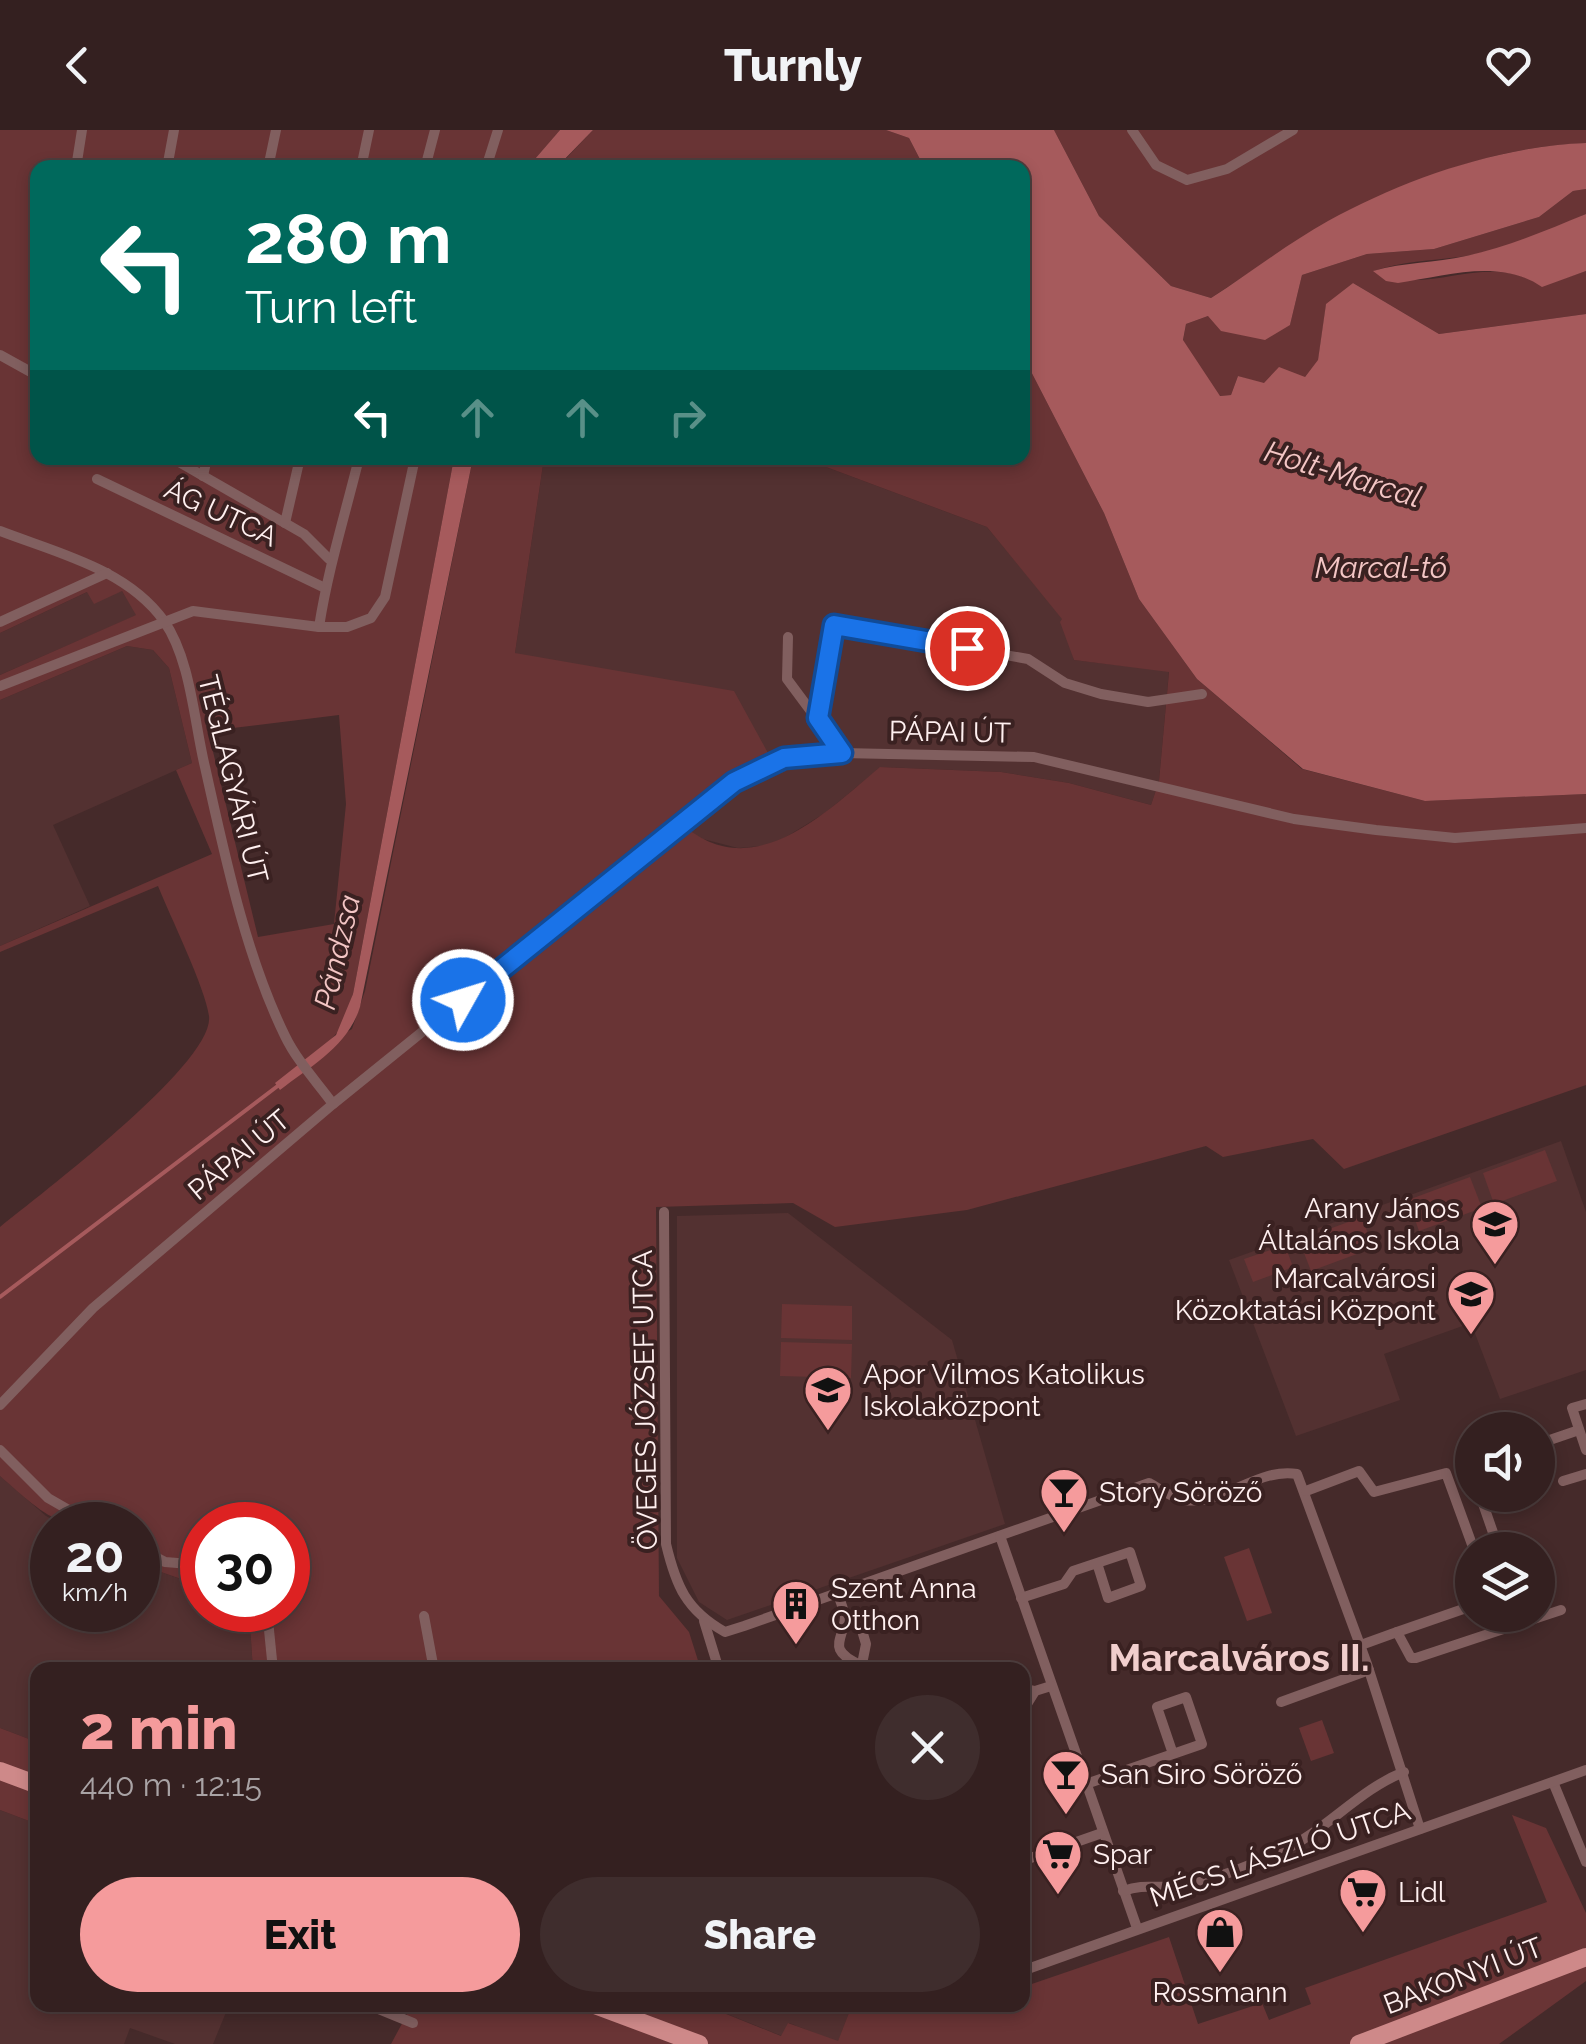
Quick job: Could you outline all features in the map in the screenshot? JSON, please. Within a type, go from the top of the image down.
[{"type":"main road","points":[[0,1771],[30,1783]]},
{"type":"main road","name":"BAKONYI ÚT","points":[[1359,2044],[1417,2026],[1586,1957]]},
{"type":"main road","points":[[614,2012],[699,2044]]},
{"type":"street","points":[[77,160],[82,130]]},
{"type":"street","points":[[168,160],[174,130]]},
{"type":"street","points":[[270,160],[276,130]]},
{"type":"street","points":[[362,160],[368,130]]},
{"type":"street","points":[[428,160],[435,130]]},
{"type":"street","points":[[489,160],[498,130]]},
{"type":"street","points":[[1132,130],[1140,147],[1172,175],[1204,178],[1293,130]]},
{"type":"street","points":[[0,355],[30,372]]},
{"type":"street","points":[[184,465],[321,546],[330,558]]},
{"type":"street","points":[[204,476],[206,465]]},
{"type":"street","points":[[285,523],[298,465]]},
{"type":"street","points":[[320,627],[330,558],[357,465]]},
{"type":"street","points":[[0,686],[164,621],[208,611],[320,627],[361,624],[380,609],[414,465]]},
{"type":"street","name":"ÁG UTCA","points":[[97,478],[325,588]]},
{"type":"street","points":[[0,531],[108,574],[132,589],[164,621]]},
{"type":"street","points":[[0,622],[108,574]]},
{"type":"street","points":[[0,610],[12,616]]},
{"type":"street","name":"TÉGLAGYÁRI ÚT","points":[[164,621],[178,652],[223,846],[266,991],[294,1053],[334,1104]]},
{"type":"street","points":[[818,718],[834,625],[1028,659],[1065,683],[1102,694],[1148,702],[1202,694]]},
{"type":"street","points":[[788,637],[788,679],[842,753]]},
{"type":"street","name":"PÁPAI ÚT","points":[[0,1405],[93,1308],[334,1104],[734,782],[784,758],[842,753],[1034,758],[1294,820],[1455,838],[1586,828]]},
{"type":"street","name":"ÖVEGES JÓZSEF UTCA","points":[[664,1212],[666,1544],[676,1586],[704,1620],[717,1662]]},
{"type":"street","points":[[1586,1404],[1572,1408],[1586,1450]]},
{"type":"street","points":[[1555,1438],[1580,1430]]},
{"type":"street","points":[[0,1450],[55,1502]]},
{"type":"street","points":[[704,1620],[725,1632],[1149,1483],[1181,1500],[1196,1500],[1279,1471],[1297,1474],[1370,1670],[1420,1829]]},
{"type":"street","points":[[1306,1491],[1359,1472],[1374,1492],[1446,1473],[1467,1532]]},
{"type":"street","points":[[1563,1481],[1586,1474]]},
{"type":"street","points":[[1000,1536],[1136,1928]]},
{"type":"street","points":[[1021,1598],[1064,1584],[1073,1571],[1097,1563],[1130,1552],[1141,1586],[1108,1598],[1097,1563]]},
{"type":"street","points":[[838,1594],[845,1618],[838,1642],[852,1662]]},
{"type":"street","points":[[1398,1632],[1411,1658],[1416,1658],[1561,1610]]},
{"type":"street","points":[[1360,1645],[1455,1612]]},
{"type":"street","points":[[424,1616],[433,1662]]},
{"type":"street","points":[[845,1618],[861,1627],[866,1644],[862,1662]]},
{"type":"street","points":[[269,1632],[272,1662]]},
{"type":"street","points":[[1281,1702],[1370,1670]]},
{"type":"street","points":[[1030,1690],[1051,1686]]},
{"type":"street","points":[[1030,1699],[1035,1691]]},
{"type":"street","points":[[1086,1784],[1202,1744],[1186,1697],[1156,1707],[1172,1754]]},
{"type":"street","name":"MÉCS LÁSZLÓ UTCA","points":[[1030,1968],[1586,1770]]},
{"type":"street","name":"MÉCS LÁSZLÓ UTCA","points":[[1124,1891],[1146,1883],[1174,1887],[1203,1880],[1285,1850],[1376,1784],[1404,1772]]},
{"type":"street","points":[[1553,1782],[1586,1862]]},
{"type":"street","points":[[1030,1858],[1102,1833]]},
{"type":"street","points":[[1285,1850],[1296,1874]]},
{"type":"street","points":[[387,2012],[413,2022]]},
{"type":"shaded area","points":[[0,130],[560,130],[534,160],[30,160],[30,465],[453,465],[353,994],[342,1027],[328,1043],[352,1029],[365,991],[472,465],[543,465],[515,653],[734,691],[768,753],[729,772],[677,819],[704,839],[731,848],[784,838],[834,805],[880,767],[1001,772],[1069,783],[1151,805],[1159,781],[1169,672],[1074,660],[1062,619],[987,527],[821,465],[1030,465],[1030,370],[1104,513],[1139,599],[1197,679],[1302,769],[1425,801],[1586,794],[1586,1085],[1344,1169],[1313,1139],[1223,1157],[1206,1146],[967,1210],[835,1227],[793,1203],[656,1207],[659,1596],[689,1632],[698,1662],[252,1662],[250,1632],[310,1632],[310,1502],[180,1502],[180,1579],[160,1572],[160,1502],[31,1502],[0,1476],[0,1227],[156,1095],[203,1037],[209,1016],[158,886],[0,952],[0,946],[212,854],[176,770],[192,763],[169,668],[153,650],[127,646],[0,700],[0,675],[136,615],[122,591],[94,604],[87,592],[0,633]],"holes":[[[339,715],[346,804],[334,924],[258,937],[208,731]]]},
{"type":"shaded area","points":[[593,130],[886,130],[909,138],[920,160],[565,160]]},
{"type":"shaded area","points":[[1054,130],[1586,130],[1586,143],[1533,148],[1435,174],[1343,217],[1211,298],[1171,286],[1099,216]]},
{"type":"shaded area","points":[[1586,189],[1586,214],[1540,234],[1475,254],[1374,271],[1415,280],[1499,272],[1521,276],[1542,286],[1586,271],[1586,314],[1439,334],[1353,283],[1326,305],[1318,361],[1305,377],[1264,384],[1238,376],[1231,395],[1219,396],[1183,341],[1186,324],[1208,316],[1290,325],[1302,275],[1367,254],[1434,249],[1539,217],[1573,191]]},
{"type":"shaded area","points":[[543,465],[821,465],[987,527],[1063,619],[1074,660],[1169,671],[1159,781],[1151,805],[1069,783],[1001,772],[881,767],[825,813],[773,845],[738,848],[699,838],[676,819],[729,772],[767,753],[515,653]]},
{"type":"shaded area","points":[[122,591],[137,615],[0,675],[0,633],[87,592]]},
{"type":"shaded area","points":[[127,646],[153,650],[169,668],[192,763],[53,825],[90,906],[0,946],[0,700]]},
{"type":"shaded area","points":[[1561,1141],[1586,1212],[1586,1370],[1500,1399],[1471,1323],[1384,1354],[1400,1400],[1296,1436],[1229,1260]]},
{"type":"shaded area","points":[[1545,1150],[1557,1181],[1494,1204],[1483,1173]]},
{"type":"shaded area","points":[[1470,1177],[1482,1208],[1419,1231],[1408,1200]]},
{"type":"shaded area","name":"Apor Vilmos Katolikus Iskolaközpont","points":[[788,1213],[952,1340],[1005,1524],[727,1620],[699,1602],[677,1558],[677,1216]]},
{"type":"shaded area","points":[[1362,1217],[1373,1248],[1311,1271],[1299,1240]]},
{"type":"shaded area","points":[[1285,1245],[1293,1267],[1253,1282],[1244,1259]]},
{"type":"shaded area","points":[[782,1304],[852,1306],[852,1340],[781,1338]]},
{"type":"shaded area","points":[[781,1342],[852,1344],[851,1378],[780,1376]]},
{"type":"shaded area","points":[[0,1476],[30,1502],[30,1632],[160,1632],[160,1572],[180,1579],[180,1632],[250,1632],[252,1662],[30,1662],[30,1739],[0,1728]]},
{"type":"shaded area","points":[[1249,1548],[1272,1613],[1247,1621],[1224,1557]]},
{"type":"shaded area","points":[[1322,1720],[1334,1753],[1311,1761],[1299,1728]]},
{"type":"shaded area","points":[[0,1728],[30,1739],[30,1821],[0,1810]]},
{"type":"shaded area","points":[[0,1810],[30,1821],[30,2012],[226,2012],[213,2044],[175,2044],[130,2028],[124,2044],[0,2044]]},
{"type":"shaded area","points":[[1512,1815],[1546,1828],[1586,1913],[1586,1981],[1499,2044],[391,2044],[408,2012],[721,2012],[781,2036],[788,2023],[838,2041],[849,2012],[1030,2012],[1030,1985],[1169,1937],[1198,2024],[1262,2003],[1269,2020],[1311,2004],[1305,1988],[1547,1902]]},
{"type":"shaded area","points":[[722,2012],[849,2012],[838,2042],[789,2023],[782,2036]]},
{"type":"water","points":[[560,130],[593,130],[564,160],[534,160]]},
{"type":"water","name":"Marcal-tó","points":[[886,130],[1054,130],[1099,216],[1171,286],[1211,298],[1313,230],[1388,192],[1486,158],[1586,143],[1586,189],[1573,191],[1539,217],[1434,249],[1367,254],[1302,275],[1290,325],[1265,340],[1221,331],[1208,316],[1186,324],[1183,340],[1220,396],[1231,395],[1238,376],[1264,383],[1279,367],[1305,377],[1318,360],[1326,304],[1353,283],[1439,334],[1586,314],[1586,794],[1425,801],[1303,769],[1197,679],[1139,599],[1104,513],[1030,370],[1030,160],[920,160],[909,138]]},
{"type":"water","points":[[1586,214],[1586,271],[1542,287],[1526,278],[1491,271],[1398,283],[1386,281],[1373,271],[1482,252]]},
{"type":"water","points":[[453,465],[472,465],[360,1007],[338,1044],[280,1090],[275,1083],[336,1035],[353,994]]},
{"type":"waterway","name":"Pándzsa","points":[[0,1297],[279,1085]]},
{"type":"place","name":"Arany János Általános Iskola","points":[[1495,1266]]},
{"type":"place","name":"Marcalvárosi Közoktatási Központ","points":[[1471,1336]]},
{"type":"place","name":"Apor Vilmos Katolikus Iskolaközpont","points":[[828,1432]]},
{"type":"place","name":"Story Söröző","points":[[1064,1534]]},
{"type":"place","name":"Szent Anna Otthon","points":[[796,1646]]},
{"type":"place","name":"San Siro Söröző","points":[[1066,1816]]},
{"type":"place","name":"Spar","points":[[1058,1896]]},
{"type":"place","name":"Lidl","points":[[1363,1934]]},
{"type":"place","name":"Rossmann","points":[[1220,1974]]},
{"type":"district","name":"Marcalváros II.","points":[[1239,1657]]},
{"type":"route","points":[[463,1000],[734,782],[758,767],[784,758],[842,753],[818,718],[834,625],[967,648]]},
{"type":"water label","name":"Holt-Marcal","points":[[1343,474]]}]
